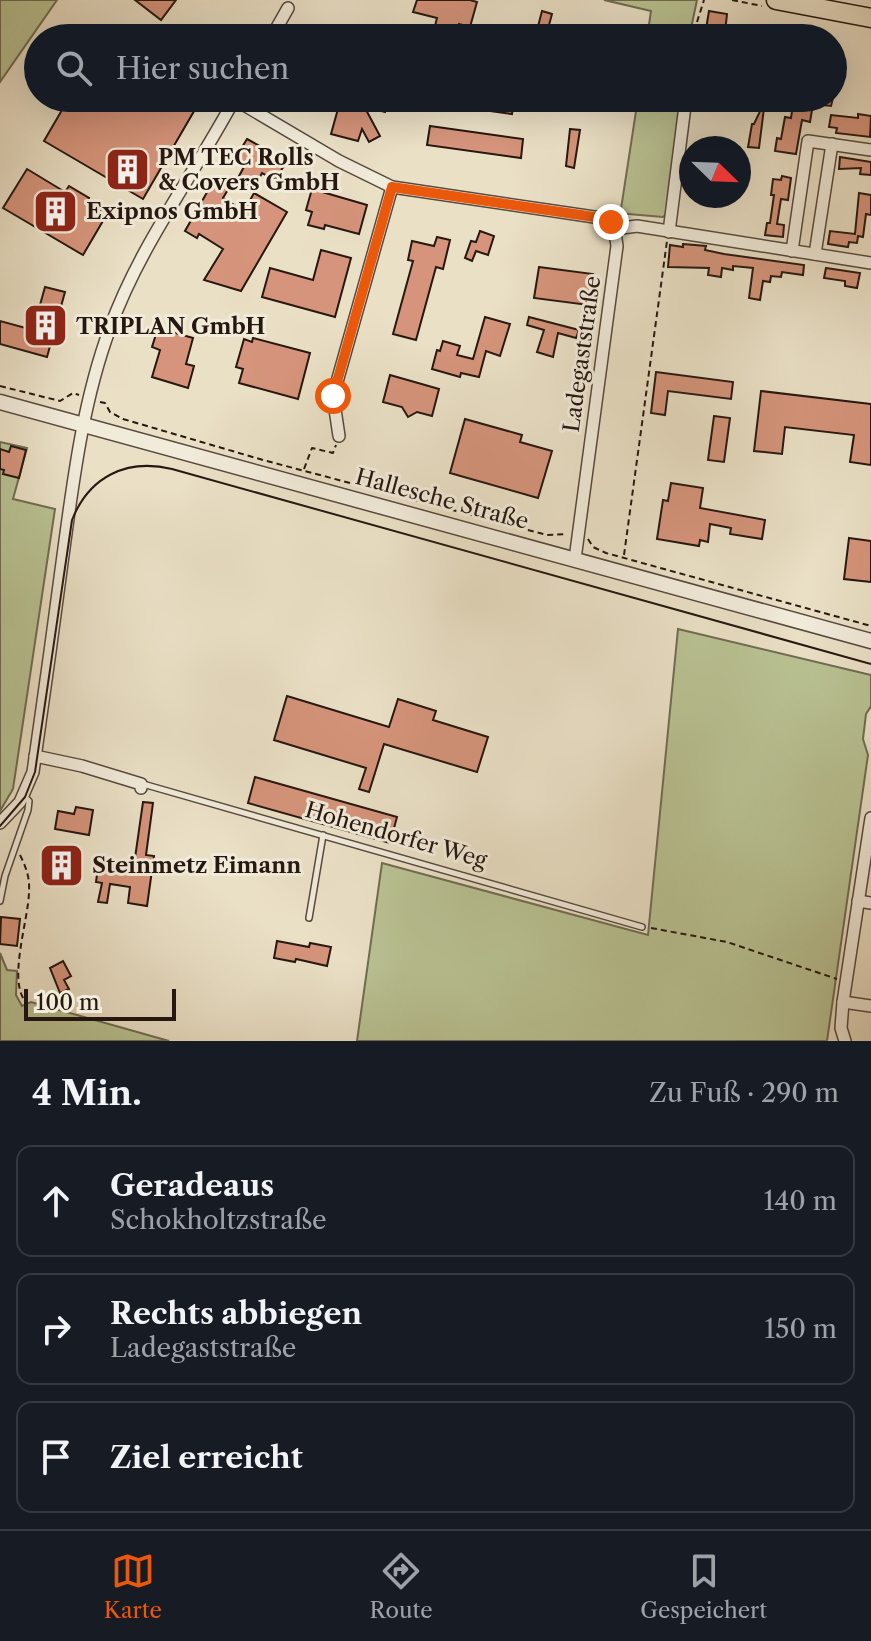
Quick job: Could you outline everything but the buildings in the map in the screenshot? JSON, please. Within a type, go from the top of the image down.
[{"type":"main road","points":[[776,0],[871,18]]},
{"type":"street","points":[[279,24],[288,8]]},
{"type":"street","points":[[0,823],[23,796],[31,780],[70,495],[90,398],[110,329],[140,259],[227,112]]},
{"type":"street","points":[[257,112],[339,161],[392,187],[601,218],[611,222],[615,229],[637,226],[871,263]]},
{"type":"street","points":[[669,232],[684,112]]},
{"type":"street","points":[[792,251],[808,141],[871,150]]},
{"type":"street","points":[[815,254],[832,144]]},
{"type":"street","points":[[339,436],[333,396],[392,187]]},
{"type":"street","name":"Ladegaststraße","points":[[575,559],[617,246],[615,229]]},
{"type":"street","name":"Hallesche Straße","points":[[0,402],[871,641]]},
{"type":"street","points":[[35,756],[82,766],[141,786]]},
{"type":"street","points":[[845,1041],[841,1028],[843,1002],[871,818]]},
{"type":"street","points":[[858,901],[871,903]]},
{"type":"street","points":[[843,1002],[871,1006]]},
{"type":"lane","name":"Hohendorfer Weg","points":[[141,786],[642,927]]},
{"type":"lane","points":[[0,901],[3,878],[18,846],[28,810],[29,801],[23,796]]},
{"type":"lane","points":[[309,918],[323,835]]},
{"type":"path","points":[[697,24],[704,0]]},
{"type":"path","points":[[624,557],[669,232]]},
{"type":"path","points":[[0,386],[60,401],[73,393],[105,403],[110,412],[123,419],[547,535],[587,537],[593,547],[624,557],[871,626]]},
{"type":"path","points":[[304,471],[312,448],[333,453],[339,436]]},
{"type":"path","points":[[18,846],[28,873],[30,891],[18,980],[21,996],[26,1002]]},
{"type":"path","points":[[642,927],[676,930],[727,942],[846,982]]},
{"type":"green space","points":[[0,0],[57,0],[40,24],[24,24],[24,47],[0,82]]},
{"type":"green space","points":[[604,0],[697,0],[692,24],[649,24],[651,11]]},
{"type":"green space","points":[[636,112],[679,112],[666,214],[663,217],[616,213],[621,209]]},
{"type":"green space","points":[[0,442],[27,448],[13,499],[55,509],[13,789],[0,811]]},
{"type":"green space","points":[[678,629],[871,675],[871,706],[866,714],[863,739],[868,755],[827,1041],[357,1041],[382,863],[648,935]]},
{"type":"green space","points":[[0,953],[7,970],[17,971],[16,995],[22,1006],[31,1002],[169,1041],[0,1041]]},
{"type":"tram line","points":[[0,826],[25,797],[35,772],[72,520],[88,492],[99,482],[111,474],[139,466],[172,469],[871,664]]},
{"type":"place","name":"PM TEC Rolls & Covers GmbH","points":[[127,170]]},
{"type":"place","name":"Exipnos GmbH","points":[[55,211]]},
{"type":"place","name":"TRIPLAN GmbH","points":[[45,326]]},
{"type":"place","name":"Steinmetz Eimann","points":[[61,865]]},
{"type":"route","points":[[333,396],[392,187],[611,222]]}]
